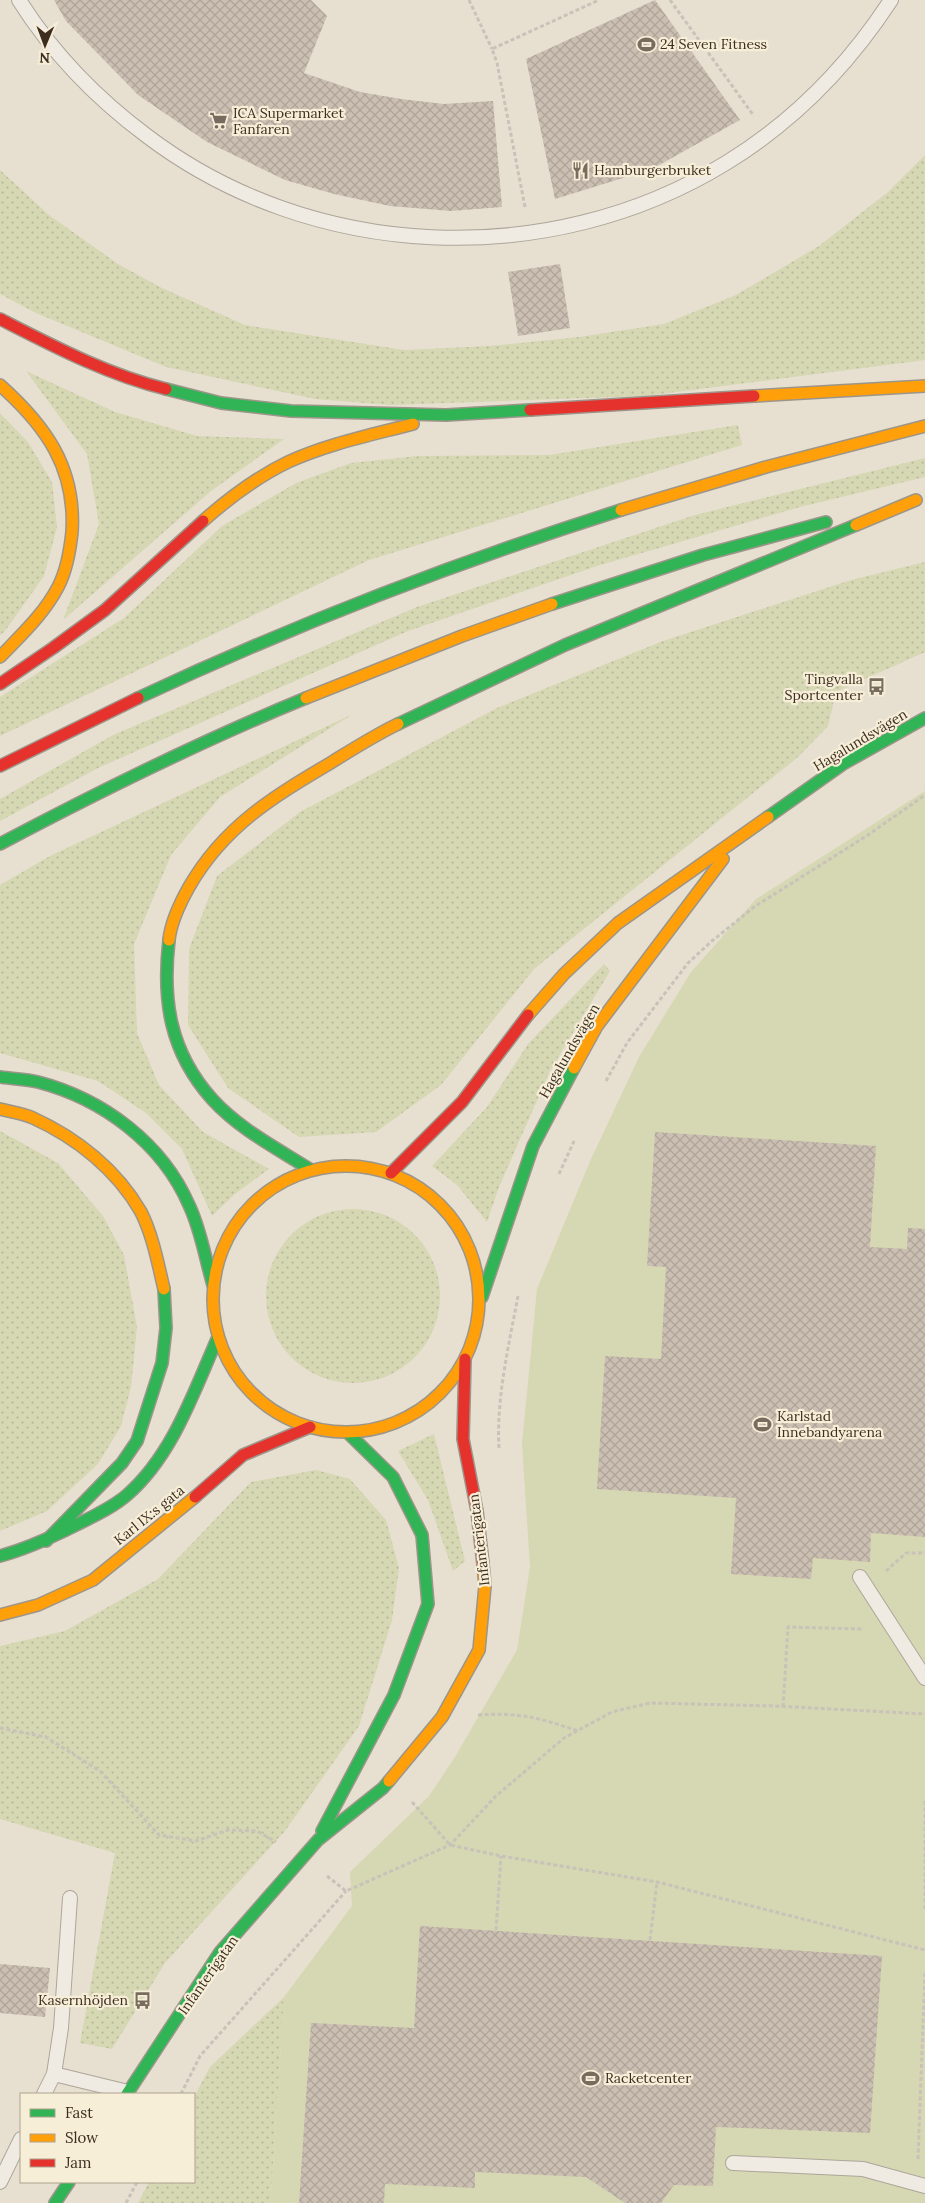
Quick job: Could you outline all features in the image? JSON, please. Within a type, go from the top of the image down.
[{"type":"main road","points":[[0,319],[41,340],[136,382],[221,403],[291,411],[446,415],[925,386]]},
{"type":"main road","points":[[0,385],[41,425],[60,456],[70,487],[74,518],[63,576],[42,610],[0,657]]},
{"type":"main road","points":[[0,684],[84,625],[136,583],[206,519],[250,485],[289,463],[344,442],[446,415]]},
{"type":"main road","points":[[0,766],[53,737],[194,671],[393,590],[556,530],[740,474],[925,426]]},
{"type":"main road","points":[[0,844],[83,799],[218,735],[420,652],[558,601],[748,541],[921,498]]},
{"type":"main road","points":[[311,1170],[244,1126],[213,1100],[193,1074],[174,1037],[167,998],[166,966],[170,931],[182,899],[203,862],[228,834],[274,797],[389,728],[564,644],[921,498]]},
{"type":"main road","name":"Hagalundsvägen","points":[[391,1173],[462,1102],[520,1023],[564,974],[618,924],[843,764],[925,718]]},
{"type":"main road","name":"Hagalundsvägen","points":[[479,1307],[533,1146],[597,1026],[738,840]]},
{"type":"main road","points":[[0,1077],[40,1082],[95,1103],[142,1137],[170,1169],[190,1205],[213,1285]]},
{"type":"main road","points":[[0,1109],[32,1117],[64,1135],[114,1174],[141,1213],[156,1253],[164,1290],[166,1328],[162,1363],[137,1441],[122,1463],[46,1541]]},
{"type":"main road","points":[[352,1166],[391,1173],[429,1194],[458,1226],[475,1264],[479,1307],[475,1334],[465,1360],[444,1389],[416,1412],[383,1427],[347,1432],[310,1427],[270,1408],[238,1377],[218,1337],[213,1311],[213,1285],[223,1246],[244,1212],[274,1186],[311,1170],[352,1166]]},
{"type":"main road","points":[[0,1556],[19,1552],[46,1541],[108,1508],[143,1480],[172,1436],[218,1337]]},
{"type":"main road","name":"Infanterigatan","points":[[127,2093],[220,1952],[318,1840],[383,1788],[442,1717],[479,1650],[485,1586],[477,1511],[463,1440],[465,1360]]},
{"type":"main road","name":"Karl IX:s gata","points":[[0,1615],[38,1605],[94,1580],[180,1510],[243,1455],[310,1427]]},
{"type":"main road","name":"Infanterigatan","points":[[318,1840],[394,1695],[428,1604],[422,1535],[393,1477],[347,1432]]},
{"type":"main road","points":[[55,2203],[68,2183]]},
{"type":"lane","points":[[20,0],[44,38],[77,76],[133,126],[173,156],[245,195],[322,222],[361,230],[441,239],[530,233],[574,226],[648,202],[686,185],[723,165],[768,134],[816,92],[849,58],[891,0]]},
{"type":"lane","points":[[860,1577],[925,1678]]},
{"type":"lane","points":[[44,2093],[54,2074],[62,2028],[70,1898]]},
{"type":"lane","points":[[54,2074],[127,2093]]},
{"type":"lane","points":[[0,2182],[20,2141]]},
{"type":"lane","points":[[733,2163],[863,2169],[921,2184]]},
{"type":"path","points":[[470,0],[497,63],[526,211]]},
{"type":"path","points":[[492,49],[600,0]]},
{"type":"path","points":[[670,0],[768,134]]},
{"type":"path","points":[[605,1084],[627,1043],[688,963],[712,941],[754,907],[868,835],[925,795]]},
{"type":"path","points":[[558,1176],[578,1132]]},
{"type":"path","points":[[499,1451],[498,1431],[501,1403],[519,1289]]},
{"type":"path","points":[[860,1577],[886,1572],[906,1553],[925,1553]]},
{"type":"path","points":[[783,1707],[788,1627],[894,1629]]},
{"type":"path","points":[[182,2093],[200,2056],[346,1891],[450,1845],[496,1796],[564,1738],[612,1712],[650,1703],[925,1714]]},
{"type":"path","points":[[474,1716],[508,1713],[547,1720],[578,1731]]},
{"type":"path","points":[[0,1728],[46,1737],[100,1772],[159,1834],[196,1841],[228,1830],[257,1831],[301,1858],[346,1891]]},
{"type":"path","points":[[925,1801],[925,1909]]},
{"type":"path","points":[[412,1802],[450,1845],[501,1856],[657,1882],[925,1950]]},
{"type":"path","points":[[496,1930],[501,1856]]},
{"type":"path","points":[[650,1940],[657,1882]]},
{"type":"path","points":[[921,2184],[925,1972]]},
{"type":"path","points":[[126,2203],[136,2183]]},
{"type":"green space","points":[[925,155],[925,360],[645,396],[391,405],[315,399],[166,367],[36,313],[0,294],[0,170],[49,215],[118,264],[162,288],[245,325],[404,350],[490,346],[579,337],[664,324],[736,295],[819,246],[888,192]]},
{"type":"green space","points":[[26,371],[115,412],[197,436],[284,439],[211,491],[63,620],[99,524],[87,454]]},
{"type":"green space","points":[[0,413],[28,442],[52,482],[57,527],[44,576],[5,631],[0,635]]},
{"type":"green space","points":[[738,425],[742,445],[369,560],[0,736],[0,697],[124,618],[222,526],[296,483],[351,463],[418,456],[549,455]]},
{"type":"green space","points":[[925,458],[925,477],[800,507],[597,566],[408,631],[98,768],[0,821],[0,799],[113,735],[417,607],[695,515]]},
{"type":"green space","points":[[925,562],[925,652],[836,692],[828,726],[798,757],[534,969],[441,1085],[376,1132],[299,1137],[228,1088],[188,1025],[189,949],[217,876],[300,812],[497,708],[663,641],[851,580]]},
{"type":"green space","points":[[353,714],[220,797],[171,855],[134,944],[137,1033],[159,1085],[203,1132],[269,1169],[235,1194],[212,1216],[182,1149],[146,1113],[98,1081],[0,1053],[0,885],[50,856]]},
{"type":"green space","points":[[925,791],[925,2203],[265,2203],[271,2198],[284,1997],[352,1906],[350,1872],[429,1796],[455,1757],[517,1650],[530,1567],[522,1444],[537,1289],[591,1159],[639,1057],[691,972],[756,899]]},
{"type":"green space","points":[[604,964],[610,971],[550,1071],[499,1187],[487,1222],[457,1185],[432,1166],[487,1107],[528,1044]]},
{"type":"green space","points":[[0,1131],[58,1163],[103,1216],[124,1255],[137,1327],[131,1387],[121,1426],[98,1464],[47,1511],[0,1531]]},
{"type":"green space","points":[[344,1209],[362,1209],[394,1219],[415,1234],[430,1255],[440,1287],[440,1305],[430,1337],[415,1358],[394,1373],[378,1379],[362,1383],[344,1383],[312,1373],[291,1358],[276,1337],[270,1321],[266,1305],[266,1287],[276,1255],[291,1234],[312,1219],[328,1213]]},
{"type":"green space","points":[[434,1434],[465,1561],[453,1571],[428,1500],[398,1451]]},
{"type":"green space","points":[[316,1470],[350,1479],[386,1520],[399,1568],[392,1620],[359,1726],[285,1831],[165,1963],[112,2049],[80,2043],[115,1853],[0,1819],[0,1646],[65,1631],[158,1579],[251,1482]]},
{"type":"green space","points":[[284,1997],[271,2198],[265,2203],[138,2203],[148,2183],[195,2183],[195,2095],[210,2067]]},
{"type":"building","points":[[54,0],[311,0],[327,16],[304,73],[360,92],[401,99],[444,104],[493,101],[502,207],[451,211],[390,206],[334,194],[285,180],[207,142],[138,95],[66,21]]},
{"type":"building","points":[[655,0],[740,120],[652,169],[555,199],[526,59]]},
{"type":"building","points":[[560,264],[570,328],[518,336],[508,272]]},
{"type":"building","name":"Karlstad Innebandyarena","points":[[655,1132],[876,1146],[870,1247],[907,1249],[908,1228],[925,1229],[925,1537],[871,1533],[870,1562],[813,1558],[811,1579],[731,1574],[736,1498],[597,1489],[605,1356],[661,1359],[666,1267],[647,1266]]},
{"type":"building","name":"Racketcenter","points":[[420,1926],[882,1956],[870,2133],[716,2127],[713,2186],[674,2185],[661,2203],[625,2203],[586,2177],[475,2172],[475,2188],[385,2184],[384,2203],[299,2203],[311,2023],[414,2028]]},
{"type":"building","points":[[0,1964],[50,1968],[45,2017],[0,2013]]},
{"type":"traffic: fast","points":[[166,389],[221,403],[291,411],[446,415],[530,410]]},
{"type":"traffic: fast","points":[[138,698],[256,645],[377,596],[498,551],[621,510]]},
{"type":"traffic: fast","points":[[552,604],[703,555],[826,522]]},
{"type":"traffic: fast","points":[[398,724],[565,645],[856,525]]},
{"type":"traffic: fast","points":[[0,844],[151,767],[306,698]]},
{"type":"traffic: fast","points":[[768,817],[843,764],[925,718]]},
{"type":"traffic: fast","points":[[169,940],[167,984],[168,1005],[172,1025],[178,1044],[198,1081],[212,1099],[234,1120],[311,1170]]},
{"type":"traffic: fast","points":[[482,1297],[533,1146],[574,1068]]},
{"type":"traffic: fast","points":[[0,1077],[38,1082],[85,1100],[107,1112],[146,1143],[163,1162],[189,1205],[200,1234],[213,1285]]},
{"type":"traffic: fast","points":[[46,1541],[122,1463],[137,1441],[162,1363],[166,1328],[164,1289]]},
{"type":"traffic: fast","points":[[0,1556],[47,1539],[102,1512],[121,1500],[143,1479],[170,1442],[191,1400],[218,1337]]},
{"type":"traffic: fast","points":[[322,1831],[394,1695],[428,1604],[422,1535],[393,1477],[347,1432]]},
{"type":"traffic: fast","points":[[128,2093],[220,1952],[318,1840],[383,1788],[389,1781]]},
{"type":"traffic: fast","points":[[55,2203],[68,2183]]},
{"type":"traffic: slow","points":[[0,385],[31,416],[55,450],[69,488],[72,509],[72,532],[69,553],[61,581],[46,606],[32,624],[0,657]]},
{"type":"traffic: slow","points":[[754,396],[925,386]]},
{"type":"traffic: slow","points":[[203,521],[244,488],[288,462],[334,445],[413,424]]},
{"type":"traffic: slow","points":[[621,510],[766,467],[925,426]]},
{"type":"traffic: slow","points":[[856,525],[916,500]]},
{"type":"traffic: slow","points":[[306,698],[462,636],[552,604]]},
{"type":"traffic: slow","points":[[169,940],[174,919],[189,887],[203,866],[234,830],[270,801],[290,788],[364,742],[398,724]]},
{"type":"traffic: slow","points":[[528,1015],[564,974],[618,923],[768,817]]},
{"type":"traffic: slow","points":[[574,1068],[597,1026],[723,859]]},
{"type":"traffic: slow","points":[[0,1109],[29,1116],[65,1135],[80,1145],[120,1182],[145,1221],[155,1250],[164,1289]]},
{"type":"traffic: slow","points":[[346,1166],[372,1169],[397,1177],[420,1189],[440,1205],[456,1225],[468,1248],[476,1273],[479,1299],[476,1325],[468,1350],[456,1373],[440,1393],[420,1409],[397,1421],[372,1429],[346,1432],[320,1429],[295,1421],[272,1409],[252,1393],[236,1373],[224,1350],[216,1325],[213,1299],[216,1273],[224,1248],[236,1225],[252,1205],[272,1189],[295,1177],[320,1169],[346,1166]]},
{"type":"traffic: slow","points":[[0,1615],[38,1605],[93,1580],[195,1497]]},
{"type":"traffic: slow","points":[[389,1781],[442,1717],[479,1650],[485,1586],[483,1564]]},
{"type":"traffic: jam","points":[[0,319],[102,368],[166,389]]},
{"type":"traffic: jam","points":[[530,410],[754,396]]},
{"type":"traffic: jam","points":[[0,684],[105,610],[203,521]]},
{"type":"traffic: jam","points":[[0,766],[138,698]]},
{"type":"traffic: jam","points":[[391,1173],[462,1102],[528,1015]]},
{"type":"traffic: jam","points":[[465,1359],[463,1439],[477,1511],[483,1564]]},
{"type":"traffic: jam","points":[[195,1497],[243,1455],[310,1427]]},
{"type":"place","name":"24 Seven Fitness","points":[[646,44]]},
{"type":"place","name":"ICA Supermarket Fanfaren","points":[[219,121]]},
{"type":"place","name":"Hamburgerbruket","points":[[580,170]]},
{"type":"place","name":"Tingvalla Sportcenter","points":[[877,687]]},
{"type":"place","name":"Karlstad Innebandyarena","points":[[763,1424]]},
{"type":"place","name":"Kasernhöjden","points":[[142,2000]]},
{"type":"place","name":"Racketcenter","points":[[591,2078]]}]
